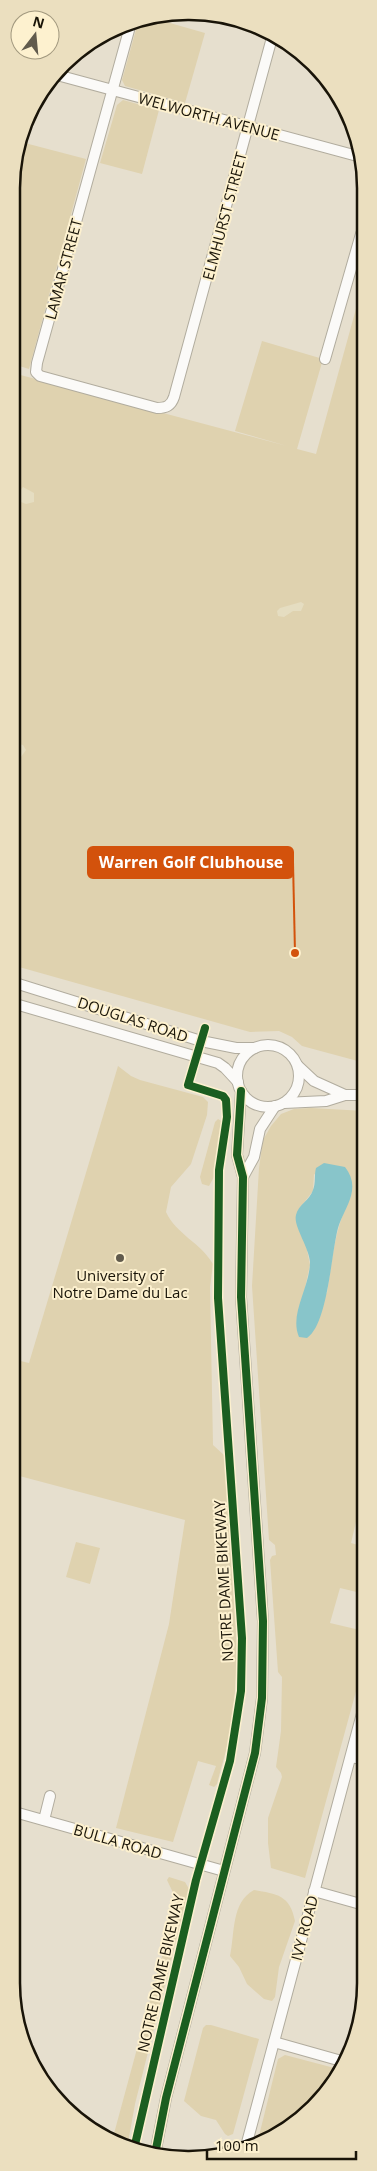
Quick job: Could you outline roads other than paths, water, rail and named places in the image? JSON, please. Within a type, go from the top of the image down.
[{"type":"street","name":"LAMAR STREET","points":[[129,31],[36,372],[40,376],[157,408],[165,408],[172,403],[174,397]]},
{"type":"street","name":"ELMHURST STREET","points":[[174,397],[271,42]]},
{"type":"street","name":"WELWORTH AVENUE","points":[[63,77],[354,155]]},
{"type":"street","points":[[325,358],[357,248]]},
{"type":"street","name":"DOUGLAS ROAD","points":[[20,984],[202,1041],[236,1048],[255,1048]]},
{"type":"street","name":"DOUGLAS ROAD","points":[[20,1005],[106,1029],[218,1064],[225,1068],[239,1086]]},
{"type":"street","points":[[156,2148],[166,2098],[255,1753],[262,1698],[264,1660],[263,1621],[241,1297],[243,1178],[237,1155],[239,1086],[237,1072],[240,1062],[246,1054],[255,1048],[265,1045],[280,1048],[292,1057],[297,1066],[314,1081],[345,1095]]},
{"type":"street","points":[[243,1178],[254,1157],[260,1129],[279,1104],[290,1098],[298,1083],[297,1066]]},
{"type":"street","points":[[239,1086],[247,1098],[265,1107],[279,1104],[326,1101],[345,1095],[357,1095]]},
{"type":"street","name":"IVY ROAD","points":[[248,2140],[357,1733]]},
{"type":"street","points":[[351,1757],[357,1758]]},
{"type":"street","points":[[44,1820],[50,1796]]},
{"type":"street","name":"BULLA ROAD","points":[[20,1813],[224,1871]]},
{"type":"street","points":[[314,1892],[357,1903]]},
{"type":"street","points":[[274,2042],[338,2060]]},
{"type":"water","points":[[324,1163],[345,1167],[351,1177],[352,1192],[338,1228],[328,1288],[320,1319],[307,1338],[299,1337],[296,1319],[307,1281],[310,1262],[297,1225],[296,1215],[313,1190],[316,1168]]},
{"type":"place","name":"Warren Golf Clubhouse","points":[[295,953]]},
{"type":"place","name":"University of Notre Dame du Lac","points":[[120,1258]]}]
